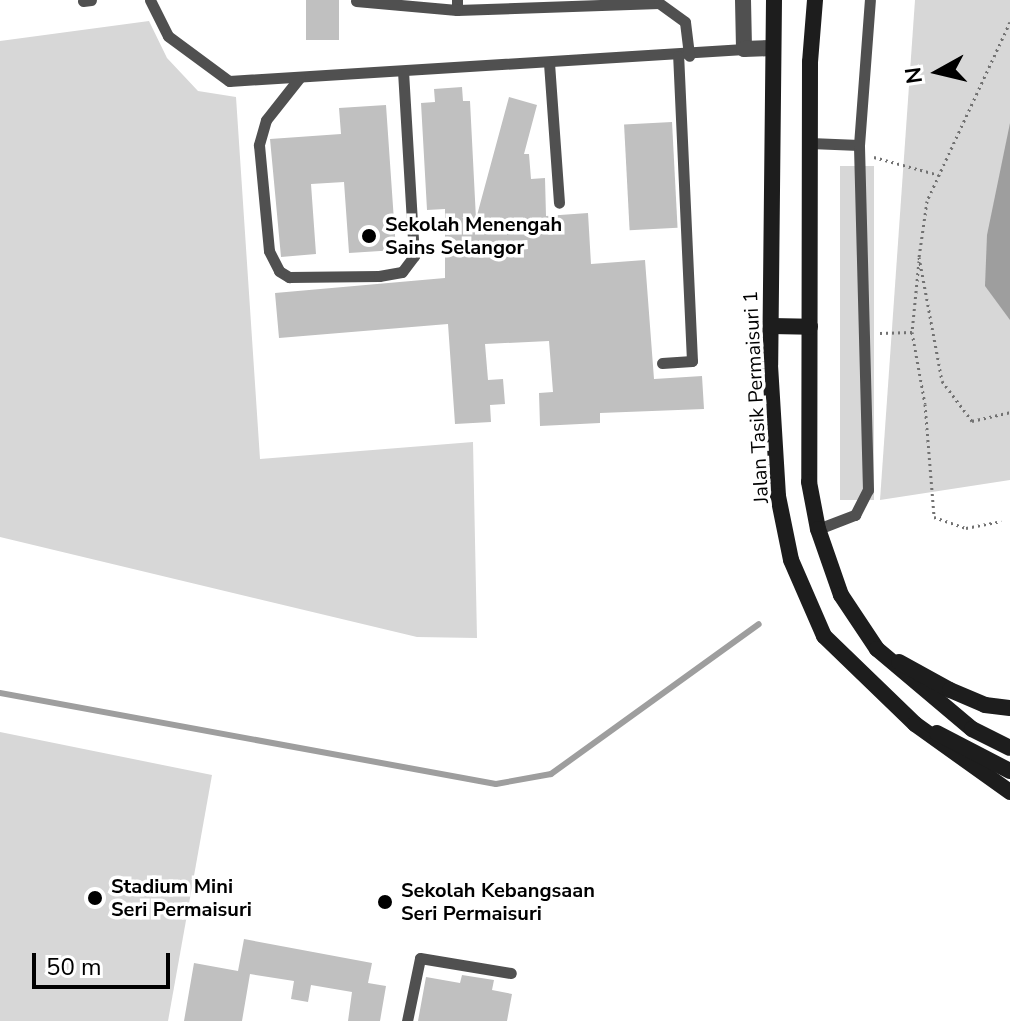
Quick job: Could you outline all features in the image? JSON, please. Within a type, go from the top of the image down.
[{"type":"main road","name":"Jalan Tasik Permaisuri 1","points":[[774,0],[771,48],[771,326],[778,496],[791,560],[824,636],[915,724],[1010,792]]},
{"type":"main road","points":[[815,0],[810,143],[809,482],[818,529],[841,595],[877,649],[972,729],[1010,748]]},
{"type":"main road","points":[[771,326],[810,327]]},
{"type":"main road","points":[[877,649],[950,690],[985,705],[1010,708]]},
{"type":"main road","points":[[915,724],[1010,771]]},
{"type":"street","points":[[743,0],[744,49],[771,48]]},
{"type":"lane","points":[[83,1],[91,0]]},
{"type":"lane","points":[[150,0],[168,36],[229,81],[683,56],[744,49]]},
{"type":"lane","points":[[818,529],[855,515],[868,490],[859,145],[870,0]]},
{"type":"lane","points":[[356,1],[457,5],[659,3],[685,22],[683,56],[692,361],[662,363]]},
{"type":"lane","points":[[549,63],[559,203]]},
{"type":"lane","points":[[300,77],[266,120],[259,145],[269,251],[279,271],[289,277],[379,276],[402,272],[414,256],[403,72]]},
{"type":"lane","points":[[810,143],[859,145]]},
{"type":"lane","points":[[407,1021],[420,958],[511,973]]},
{"type":"path","points":[[1001,521],[966,528],[934,517],[925,404],[912,332],[927,201],[1010,22]]},
{"type":"path","points":[[888,160],[939,175]]},
{"type":"path","points":[[919,257],[942,381],[972,421],[1010,412]]},
{"type":"path","points":[[881,333],[912,332]]},
{"type":"shaded area","points":[[915,0],[1010,0],[1010,480],[880,500]]},
{"type":"shaded area","points":[[149,21],[167,58],[198,91],[236,97],[260,459],[473,442],[477,638],[417,637],[0,537],[0,41]]},
{"type":"shaded area","points":[[1010,123],[1010,320],[985,286],[987,235]]},
{"type":"shaded area","points":[[840,166],[874,166],[874,500],[840,500]]},
{"type":"shaded area","name":"Stadium Mini Seri Permaisuri","points":[[0,732],[212,775],[168,1021],[0,1021]]},
{"type":"building","points":[[306,0],[339,0],[339,40],[306,40]]},
{"type":"building","points":[[462,87],[463,101],[470,101],[476,219],[509,97],[537,105],[524,154],[529,154],[531,179],[545,178],[546,216],[588,213],[591,264],[645,260],[654,379],[702,376],[704,409],[600,413],[600,423],[540,426],[539,393],[553,392],[549,341],[485,344],[488,380],[503,379],[505,404],[490,405],[491,422],[455,424],[448,324],[279,338],[275,293],[445,278],[445,209],[427,210],[421,103],[435,102],[434,89]]},
{"type":"building","points":[[386,105],[396,250],[349,253],[344,182],[311,184],[316,254],[281,257],[270,139],[341,134],[339,108]]},
{"type":"building","points":[[672,122],[678,228],[630,230],[624,125]]},
{"type":"building","points":[[244,939],[372,963],[368,983],[386,986],[380,1021],[348,1021],[352,992],[311,985],[308,1002],[291,999],[294,981],[250,974],[242,1021],[184,1021],[194,963],[238,971]]},
{"type":"building","points":[[462,975],[494,980],[492,990],[512,994],[507,1021],[418,1021],[426,977],[460,983]]},
{"type":"waterway","points":[[0,693],[496,784],[551,774],[759,624]]},
{"type":"place","name":"Sekolah Menengah Sains Selangor","points":[[369,236]]},
{"type":"place","name":"Stadium Mini Seri Permaisuri","points":[[95,898]]},
{"type":"place","name":"Sekolah Kebangsaan Seri Permaisuri","points":[[385,902]]}]
